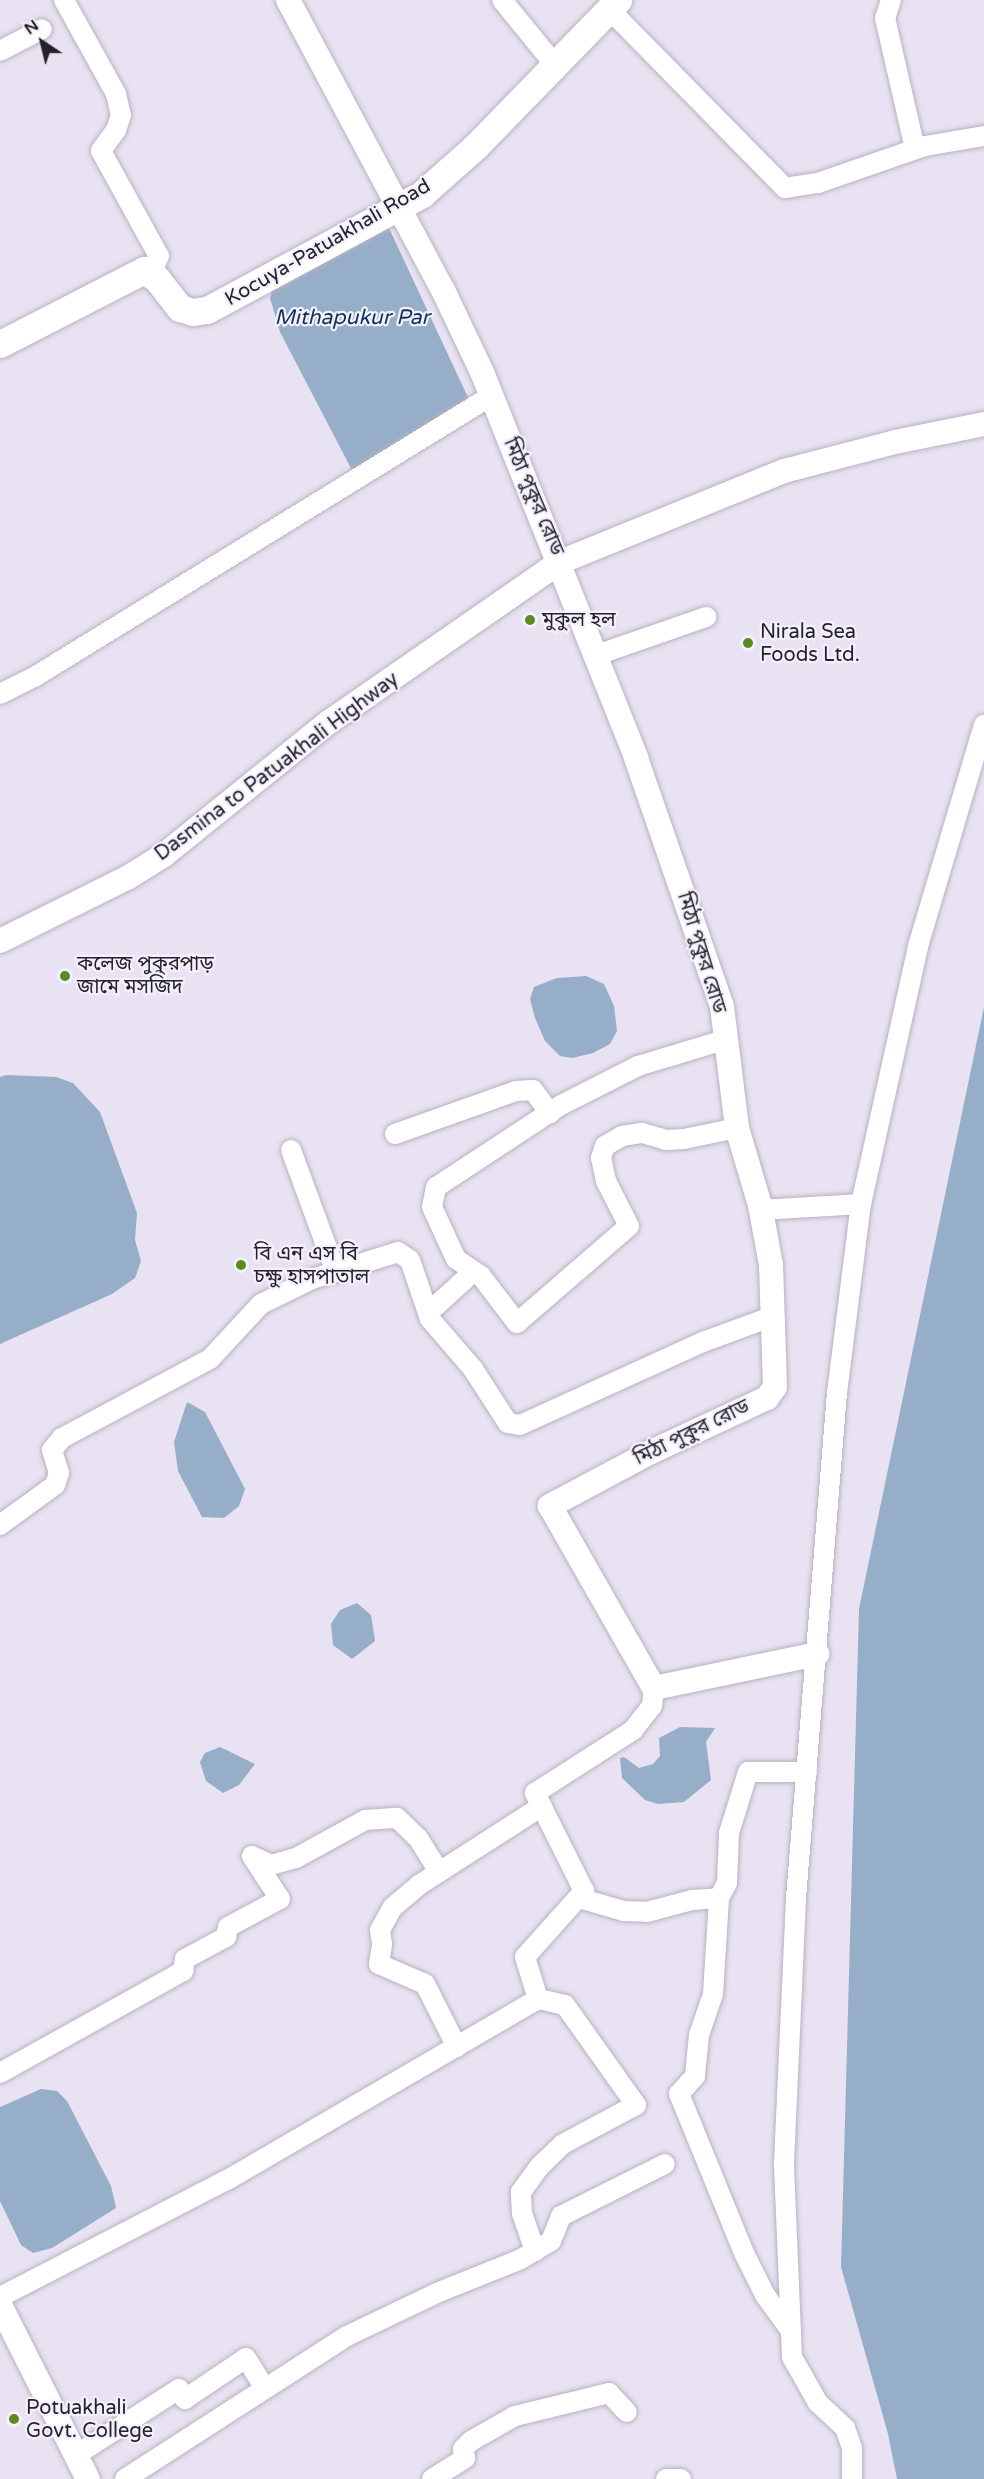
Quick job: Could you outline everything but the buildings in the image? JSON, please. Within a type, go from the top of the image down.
[{"type":"main road","name":"Kocuya-Patuakhali Road","points":[[152,272],[180,308],[192,312],[207,310],[422,194],[461,160],[614,4]]},
{"type":"main road","points":[[0,344],[144,270],[152,272]]},
{"type":"street","points":[[64,0],[116,94],[121,115],[116,130],[101,151],[159,256],[152,272]]},
{"type":"street","name":"মিঠা পুকুর রোড","points":[[288,0],[398,206],[491,396],[560,562],[594,656],[636,758],[722,1006],[724,1040],[737,1128],[761,1210],[771,1265],[771,1317],[776,1387],[767,1398],[651,1452],[550,1506],[654,1688]]},
{"type":"street","points":[[502,0],[555,65]]},
{"type":"street","points":[[891,0],[885,18],[915,149]]},
{"type":"street","points":[[614,4],[785,188],[808,186],[915,149],[984,136]]},
{"type":"street","points":[[0,51],[42,29]]},
{"type":"street","points":[[0,694],[36,676],[491,396]]},
{"type":"street","name":"Dasmina to Patuakhali Highway","points":[[0,941],[127,878],[164,855],[329,722],[560,562],[784,471],[895,442],[984,424]]},
{"type":"street","points":[[594,656],[706,617]]},
{"type":"street","points":[[852,2479],[852,2448],[845,2428],[818,2403],[792,2357],[784,2163],[796,1898],[837,1393],[861,1204],[918,946],[984,725]]},
{"type":"street","points":[[724,1040],[638,1066],[550,1113],[435,1187],[432,1207],[456,1259],[481,1276],[517,1323],[629,1226],[606,1181],[601,1158],[605,1146],[622,1136],[642,1133],[666,1140],[684,1139],[737,1128]]},
{"type":"street","points":[[395,1134],[516,1091],[533,1090],[550,1113]]},
{"type":"street","points":[[291,1150],[336,1272]]},
{"type":"street","points":[[761,1210],[861,1204]]},
{"type":"street","points":[[0,1525],[55,1485],[59,1473],[52,1450],[62,1438],[210,1359],[261,1304],[336,1272],[398,1252],[410,1260],[429,1313],[446,1342],[473,1369],[508,1423],[520,1425],[703,1342],[771,1317]]},
{"type":"street","points":[[429,1313],[473,1272]]},
{"type":"street","points":[[538,1999],[525,1957],[584,1891],[535,1793],[633,1730],[652,1706],[654,1688],[817,1654]]},
{"type":"street","points":[[791,2331],[765,2295],[744,2253],[679,2094],[695,2076],[699,2035],[712,1994],[719,1898],[727,1883],[729,1833],[748,1772],[807,1772]]},
{"type":"street","points":[[457,2047],[425,1984],[379,1964],[380,1930],[393,1907],[439,1872],[542,1806]]},
{"type":"street","points":[[0,2073],[148,1993],[183,1971],[184,1959],[226,1937],[228,1927],[280,1899],[252,1857],[271,1865],[296,1858],[366,1820],[397,1818],[418,1838],[439,1872]]},
{"type":"street","points":[[579,1898],[624,1911],[647,1912],[692,1899],[719,1898]]},
{"type":"street","points":[[0,2297],[227,2180],[538,1999],[565,2005],[636,2105],[563,2144],[539,2167],[521,2192],[522,2214],[535,2251]]},
{"type":"street","points":[[125,2479],[347,2336],[535,2251],[551,2241],[561,2216],[665,2164]]},
{"type":"street","points":[[0,2305],[88,2479]]},
{"type":"street","points":[[76,2455],[179,2389],[185,2399],[246,2358],[265,2388]]},
{"type":"street","points":[[432,2479],[465,2458],[463,2449],[471,2441],[515,2416],[609,2393],[627,2412]]},
{"type":"street","points":[[666,2479],[681,2479]]},
{"type":"water","name":"Mithapukur Par","points":[[388,226],[472,406],[354,474],[280,332],[270,298],[273,287]]},
{"type":"water","points":[[586,976],[604,984],[614,1006],[617,1031],[610,1044],[593,1053],[572,1058],[560,1056],[545,1041],[530,999],[534,987],[557,978]]},
{"type":"water","points":[[984,1007],[984,2479],[897,2479],[888,2434],[841,2267],[859,1609]]},
{"type":"water","points":[[6,1075],[56,1077],[73,1083],[100,1112],[137,1213],[135,1240],[141,1261],[135,1278],[112,1294],[0,1344],[0,1077]]},
{"type":"water","points":[[187,1402],[205,1412],[245,1489],[239,1506],[224,1518],[202,1517],[178,1471],[174,1442]]},
{"type":"water","points":[[357,1603],[371,1615],[375,1641],[352,1659],[333,1645],[331,1624],[340,1610]]},
{"type":"water","points":[[680,1727],[715,1728],[706,1742],[711,1780],[684,1802],[658,1804],[645,1800],[622,1778],[620,1758],[624,1757],[639,1768],[653,1764],[660,1756],[659,1738]]},
{"type":"water","points":[[220,1747],[255,1764],[239,1785],[223,1793],[206,1781],[200,1762],[205,1753]]},
{"type":"water","points":[[41,2089],[57,2091],[67,2101],[111,2186],[116,2208],[52,2248],[33,2253],[21,2245],[0,2201],[0,2107]]},
{"type":"place","name":"মুকুল হল","points":[[530,620]]},
{"type":"place","name":"Nirala Sea Foods Ltd.","points":[[748,643]]},
{"type":"place","name":"কলেজ পুকুরপাড় জামে মসজিদ","points":[[65,976]]},
{"type":"place","name":"বি এন এস বি চক্ষু হাসপাতাল","points":[[241,1265]]},
{"type":"place","name":"Potuakhali Govt. College","points":[[14,2419]]}]
